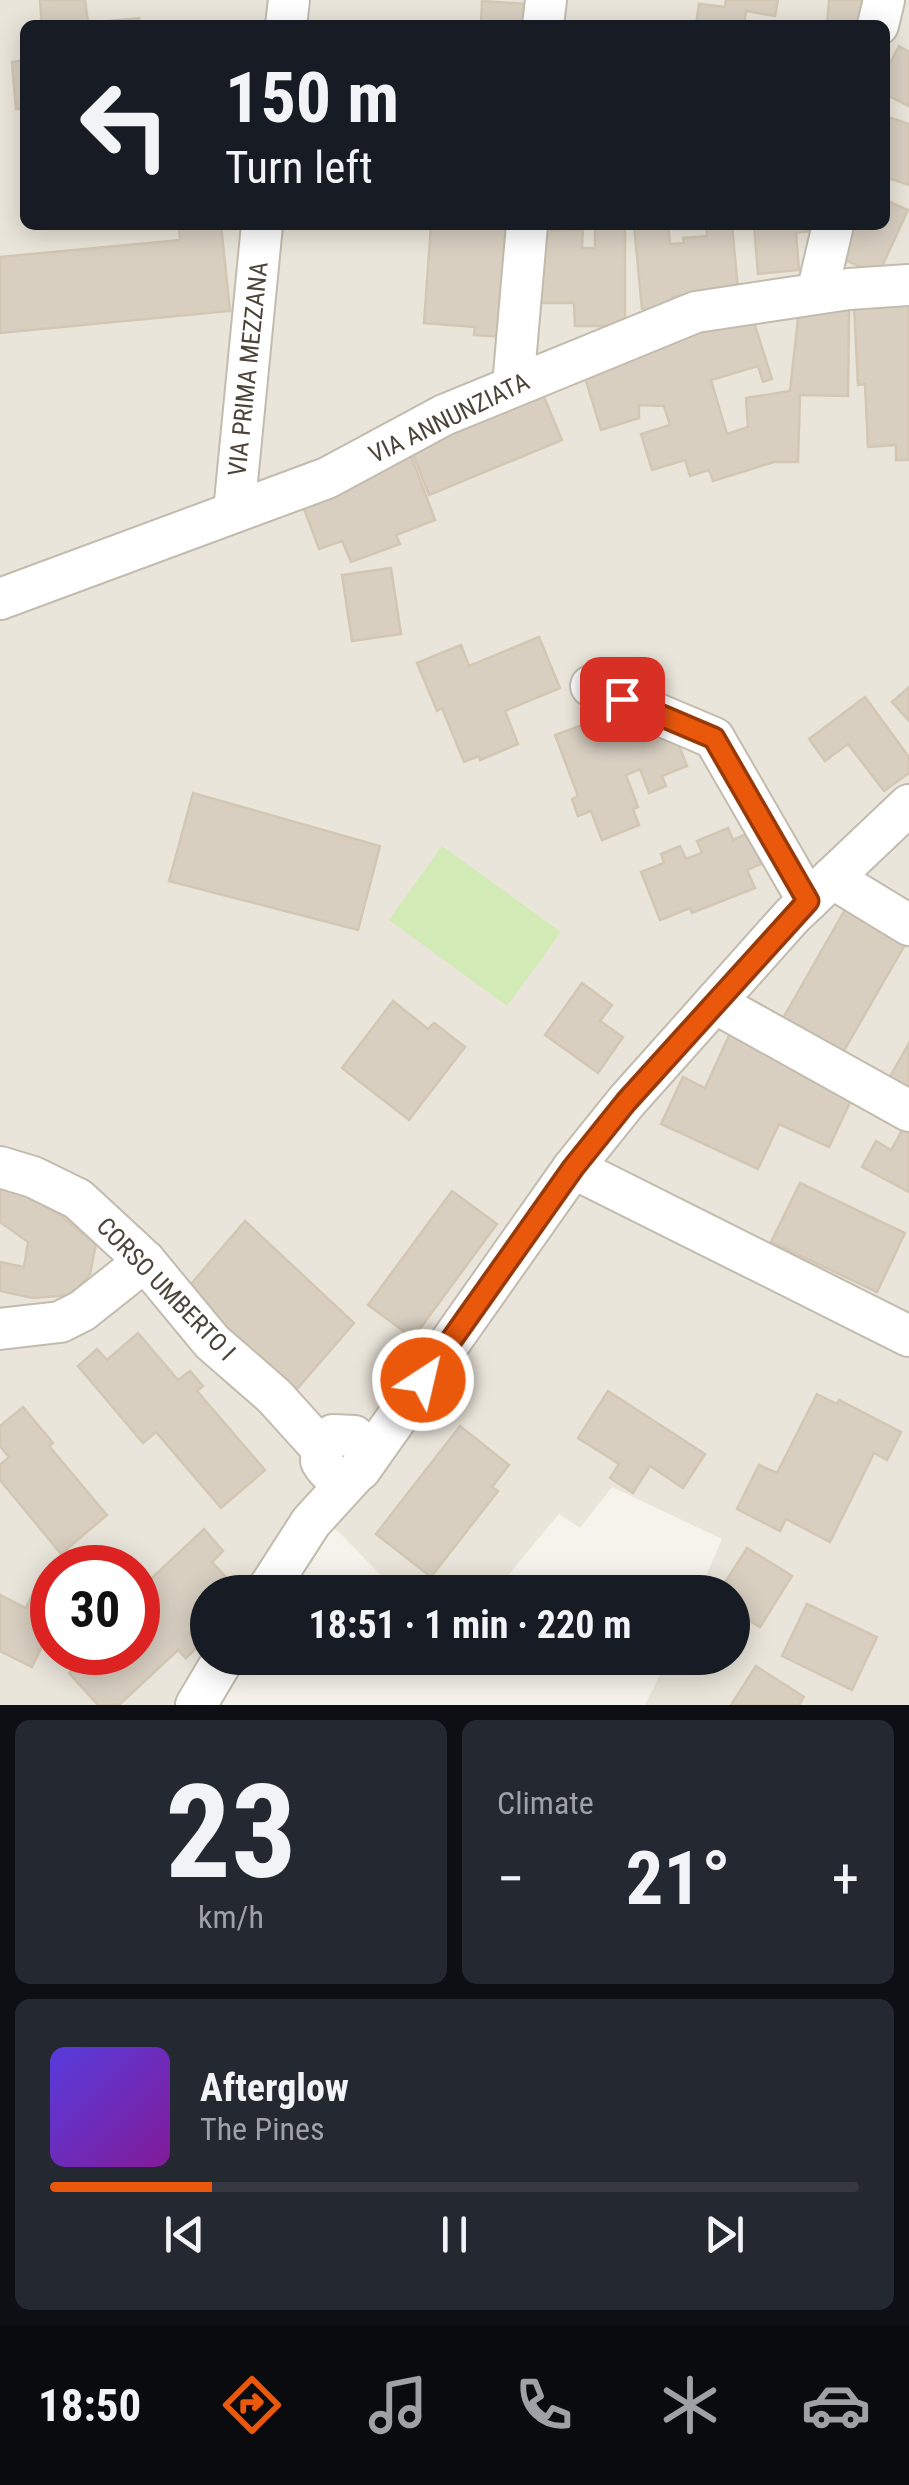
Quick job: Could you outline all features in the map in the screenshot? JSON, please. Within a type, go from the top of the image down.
[{"type":"street","name":"VIA PRIMA MEZZANA","points":[[234,512],[262,230]]},
{"type":"street","points":[[513,386],[526,230]]},
{"type":"street","points":[[818,293],[832,230]]},
{"type":"street","name":"VIA ANNUNZIATA","points":[[0,599],[327,478],[444,416],[696,312],[907,281]]},
{"type":"street","points":[[591,686],[714,738],[820,889],[909,925]]},
{"type":"street","points":[[277,1575],[312,1522],[343,1453],[401,1410],[573,1168],[626,1102],[820,889],[909,804]]},
{"type":"street","points":[[716,1000],[715,1003],[909,1111]]},
{"type":"street","name":"CORSO UMBERTO I","points":[[0,1166],[78,1198],[145,1261],[212,1342],[343,1453]]},
{"type":"street","points":[[573,1168],[909,1336]]},
{"type":"street","points":[[0,1329],[60,1322],[82,1311],[145,1261]]},
{"type":"street","points":[[196,1705],[214,1675]]},
{"type":"shaded area","points":[[0,0],[909,0],[909,1705],[645,1705],[660,1675],[750,1675],[750,1575],[706,1575],[722,1539],[612,1487],[580,1528],[559,1514],[508,1575],[381,1575],[338,1531],[297,1511],[260,1575],[190,1575],[190,1675],[194,1675],[174,1705],[0,1705]]},
{"type":"green space","points":[[442,846],[561,932],[507,1006],[389,920]]},
{"type":"building","points":[[40,0],[85,0],[88,20],[42,20]]},
{"type":"building","points":[[726,0],[778,0],[775,16],[746,11],[745,20],[697,20],[699,4],[725,7]]},
{"type":"building","points":[[829,0],[873,0],[871,20],[827,20]]},
{"type":"building","points":[[482,1],[540,5],[539,20],[481,20]]},
{"type":"building","points":[[899,46],[909,52],[909,106],[890,96],[890,63]]},
{"type":"building","points":[[20,61],[20,109],[16,109],[12,62]]},
{"type":"building","points":[[890,118],[909,124],[909,185],[890,179]]},
{"type":"building","points":[[890,202],[908,210],[878,275],[832,254],[843,230],[890,230]]},
{"type":"building","points":[[179,230],[222,230],[230,311],[0,333],[0,257],[180,240]]},
{"type":"building","points":[[431,230],[517,230],[504,337],[474,335],[475,327],[424,323]]},
{"type":"building","points":[[583,230],[582,248],[595,248],[595,230],[625,230],[625,326],[575,326],[574,303],[533,303],[533,231]]},
{"type":"building","points":[[634,230],[669,230],[670,244],[684,243],[683,238],[707,236],[706,230],[732,230],[738,290],[672,297],[673,306],[642,309]]},
{"type":"building","points":[[754,230],[811,230],[796,233],[799,270],[758,274]]},
{"type":"building","points":[[909,302],[909,460],[896,460],[896,445],[868,447],[865,384],[858,385],[854,305]]},
{"type":"building","points":[[799,310],[849,311],[848,396],[800,395],[798,462],[774,462],[713,481],[709,470],[690,476],[685,460],[652,470],[641,434],[670,425],[664,406],[639,405],[639,418],[601,430],[583,371],[751,313],[772,379],[763,382],[758,366],[711,380],[727,434],[748,427],[746,398],[790,391]]},
{"type":"building","points":[[542,392],[562,440],[429,495],[410,446]]},
{"type":"building","points":[[411,456],[435,520],[396,535],[400,544],[351,562],[342,541],[319,549],[300,498]]},
{"type":"building","points":[[391,568],[401,634],[352,641],[342,575]]},
{"type":"building","points":[[539,637],[560,688],[505,711],[518,744],[480,760],[479,756],[464,762],[442,708],[437,711],[417,663],[461,645],[469,666]]},
{"type":"building","points":[[909,687],[909,721],[892,702]]},
{"type":"building","points":[[865,697],[909,757],[909,773],[884,791],[848,744],[825,761],[809,739]]},
{"type":"building","points":[[609,715],[618,740],[669,720],[687,766],[662,776],[666,786],[649,793],[640,769],[626,775],[638,807],[633,809],[639,825],[602,840],[591,811],[578,816],[572,799],[578,796],[555,735]]},
{"type":"building","points":[[193,793],[380,846],[358,930],[169,881]]},
{"type":"building","points":[[728,828],[733,840],[749,833],[761,864],[747,870],[755,888],[692,913],[690,908],[660,920],[641,872],[664,863],[661,854],[680,846],[686,859],[702,853],[697,841]]},
{"type":"building","points":[[846,908],[906,943],[842,1054],[782,1020]]},
{"type":"building","points":[[582,983],[612,1005],[600,1021],[623,1037],[598,1073],[545,1035]]},
{"type":"building","points":[[393,1001],[428,1029],[434,1023],[465,1047],[409,1120],[342,1068]]},
{"type":"building","points":[[733,1027],[857,1088],[829,1147],[779,1124],[758,1169],[661,1124],[683,1077],[705,1088]]},
{"type":"building","points":[[909,1043],[909,1094],[887,1082]]},
{"type":"building","points":[[907,1122],[909,1192],[862,1167],[876,1141],[891,1150]]},
{"type":"building","points":[[0,1179],[60,1215],[96,1244],[90,1274],[71,1295],[33,1298],[0,1291],[0,1262],[24,1267],[28,1242],[0,1222]]},
{"type":"building","points":[[800,1183],[905,1233],[877,1292],[771,1242]]},
{"type":"building","points":[[452,1191],[497,1224],[413,1338],[368,1305]]},
{"type":"building","points":[[245,1221],[354,1323],[297,1389],[185,1291]]},
{"type":"building","points":[[138,1333],[178,1380],[190,1371],[203,1386],[197,1391],[265,1470],[221,1508],[156,1432],[143,1443],[78,1366],[97,1349],[107,1360]]},
{"type":"building","points":[[608,1391],[705,1454],[683,1488],[650,1466],[633,1493],[610,1478],[619,1464],[578,1438]]},
{"type":"building","points":[[817,1394],[837,1404],[839,1400],[901,1432],[887,1460],[874,1453],[830,1542],[786,1519],[780,1531],[737,1509],[759,1465],[777,1473]]},
{"type":"building","points":[[23,1407],[53,1443],[49,1446],[107,1515],[72,1545],[54,1545],[0,1480],[0,1465],[9,1457],[0,1446],[0,1426]]},
{"type":"building","points":[[460,1426],[509,1465],[492,1487],[498,1491],[433,1575],[376,1534]]},
{"type":"building","points":[[204,1529],[223,1551],[212,1562],[224,1575],[190,1575],[190,1654],[186,1658],[178,1650],[160,1667],[160,1570]]},
{"type":"building","points":[[747,1548],[792,1576],[760,1627],[750,1621],[750,1575],[730,1575]]},
{"type":"building","points":[[0,1595],[26,1608],[30,1599],[30,1666],[0,1651]]},
{"type":"building","points":[[807,1604],[877,1637],[852,1690],[782,1656]]},
{"type":"building","points":[[756,1666],[804,1697],[799,1705],[731,1705]]},
{"type":"building","points":[[71,1675],[151,1675],[119,1705],[98,1705]]},
{"type":"route","points":[[423,1380],[573,1168],[626,1102],[808,901],[714,738],[622,699]]}]
